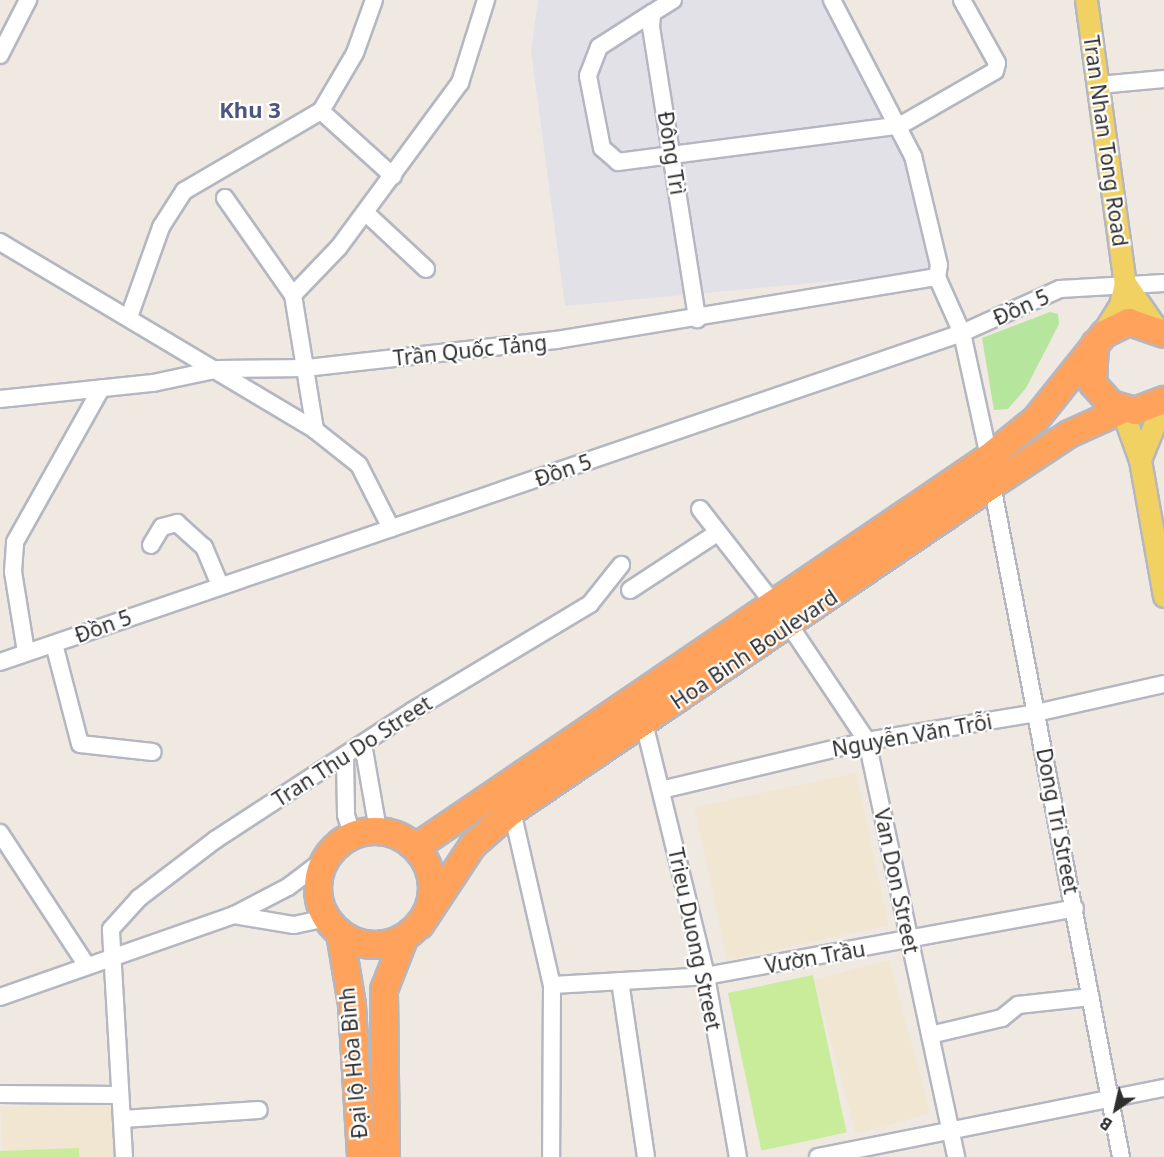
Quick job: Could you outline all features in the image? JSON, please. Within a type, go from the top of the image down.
[{"type":"highway","name":"Hoa Binh Boulevard","points":[[412,932],[473,845],[512,811],[643,714],[774,604],[989,457],[1036,418],[1095,344],[1129,322],[1162,331]]},
{"type":"highway","points":[[1095,344],[1094,384],[1122,410]]},
{"type":"highway","name":"Hoa Binh Boulevard","points":[[416,847],[790,626],[992,484],[1070,434],[1122,410],[1146,409],[1164,401]]},
{"type":"highway","points":[[989,457],[992,484]]},
{"type":"highway","points":[[774,604],[790,626]]},
{"type":"highway","points":[[378,830],[416,847],[433,885],[412,932],[368,945],[333,926],[318,889],[325,860],[352,835],[378,830]]},
{"type":"highway","name":"Đại lộ Hòa Bình","points":[[333,926],[352,1005],[361,1157]]},
{"type":"highway","name":"Đại lộ Hòa Bình","points":[[386,1157],[384,990],[412,932]]},
{"type":"main road","name":"Tran Nhan Tong Road","points":[[1086,0],[1125,282]]},
{"type":"main road","points":[[1125,282],[1162,331]]},
{"type":"main road","points":[[1095,344],[1120,305],[1125,282]]},
{"type":"main road","points":[[1140,460],[1147,431],[1164,401]]},
{"type":"main road","points":[[1122,410],[1140,460],[1164,596]]},
{"type":"street","points":[[0,55],[28,0]]},
{"type":"street","points":[[129,317],[161,227],[184,191],[321,111],[355,53],[374,0]]},
{"type":"street","points":[[293,295],[366,213],[460,83],[486,0]]},
{"type":"street","points":[[673,0],[599,47],[588,76],[590,96],[609,158],[618,162],[672,153],[901,125],[995,71],[997,63],[962,0]]},
{"type":"street","points":[[832,0],[901,125],[925,201],[937,277],[963,333],[989,457]]},
{"type":"street","name":"Đông Trì","points":[[652,13],[697,319]]},
{"type":"street","points":[[1099,85],[1164,79]]},
{"type":"street","points":[[321,111],[393,176]]},
{"type":"street","points":[[225,198],[293,295],[315,430]]},
{"type":"street","points":[[366,213],[426,268]]},
{"type":"street","points":[[0,242],[219,369],[315,430],[359,465],[391,528]]},
{"type":"street","name":"Trần Quốc Tảng","points":[[0,399],[101,389],[219,369],[306,368],[697,319],[937,277]]},
{"type":"street","points":[[1125,282],[1164,283]]},
{"type":"street","name":"Đồn 5","points":[[0,662],[963,333],[1060,289],[1125,282]]},
{"type":"street","points":[[26,652],[13,572],[15,542],[101,389]]},
{"type":"street","name":"Dong Tri Street","points":[[992,484],[1075,908],[1107,1096],[1121,1157]]},
{"type":"street","points":[[700,509],[774,604]]},
{"type":"street","points":[[151,545],[162,527],[177,523],[204,547],[220,585]]},
{"type":"street","points":[[630,590],[717,533]]},
{"type":"street","name":"Tran Thu Do Street","points":[[124,1157],[123,1119],[118,1095],[111,929],[139,898],[215,840],[363,744],[590,604],[621,565]]},
{"type":"street","name":"Van Don Street","points":[[790,626],[867,741],[956,1157]]},
{"type":"street","points":[[54,644],[80,744],[153,752]]},
{"type":"street","name":"Nguyễn Văn Trỗi","points":[[661,790],[867,741],[1036,713],[1164,684]]},
{"type":"street","name":"Trieu Duong Street","points":[[643,714],[706,976],[738,1157]]},
{"type":"street","points":[[363,744],[378,830]]},
{"type":"street","points":[[345,756],[346,815],[352,835]]},
{"type":"street","points":[[512,811],[552,985],[550,1157]]},
{"type":"street","points":[[0,833],[87,966]]},
{"type":"street","points":[[0,997],[234,915],[288,888],[325,860]]},
{"type":"street","name":"Vườn Trầu","points":[[552,985],[706,976],[1075,908]]},
{"type":"street","points":[[234,915],[294,925],[333,926]]},
{"type":"street","points":[[620,981],[646,1157]]},
{"type":"street","points":[[930,1035],[1002,1018],[1018,1005],[1091,997]]},
{"type":"street","points":[[821,1157],[881,1152],[952,1132],[1107,1096],[1164,1088]]},
{"type":"street","points":[[0,1094],[118,1095]]},
{"type":"street","points":[[123,1119],[259,1110]]},
{"type":"shaded area","points":[[538,0],[831,0],[900,128],[917,186],[930,272],[565,306],[531,51]]},
{"type":"shaded area","points":[[856,773],[888,926],[727,960],[695,807]]},
{"type":"shaded area","points":[[889,960],[930,1114],[856,1134],[815,980]]},
{"type":"shaded area","points":[[111,1100],[115,1157],[4,1157],[0,1108]]},
{"type":"green space","points":[[1050,312],[1058,314],[1059,324],[1026,388],[1008,409],[994,410],[982,338]]},
{"type":"green space","points":[[813,975],[846,1132],[761,1151],[728,993]]},
{"type":"green space","points":[[79,1148],[79,1157],[0,1157],[0,1151]]},
{"type":"district","name":"Khu 3","points":[[250,110]]}]
